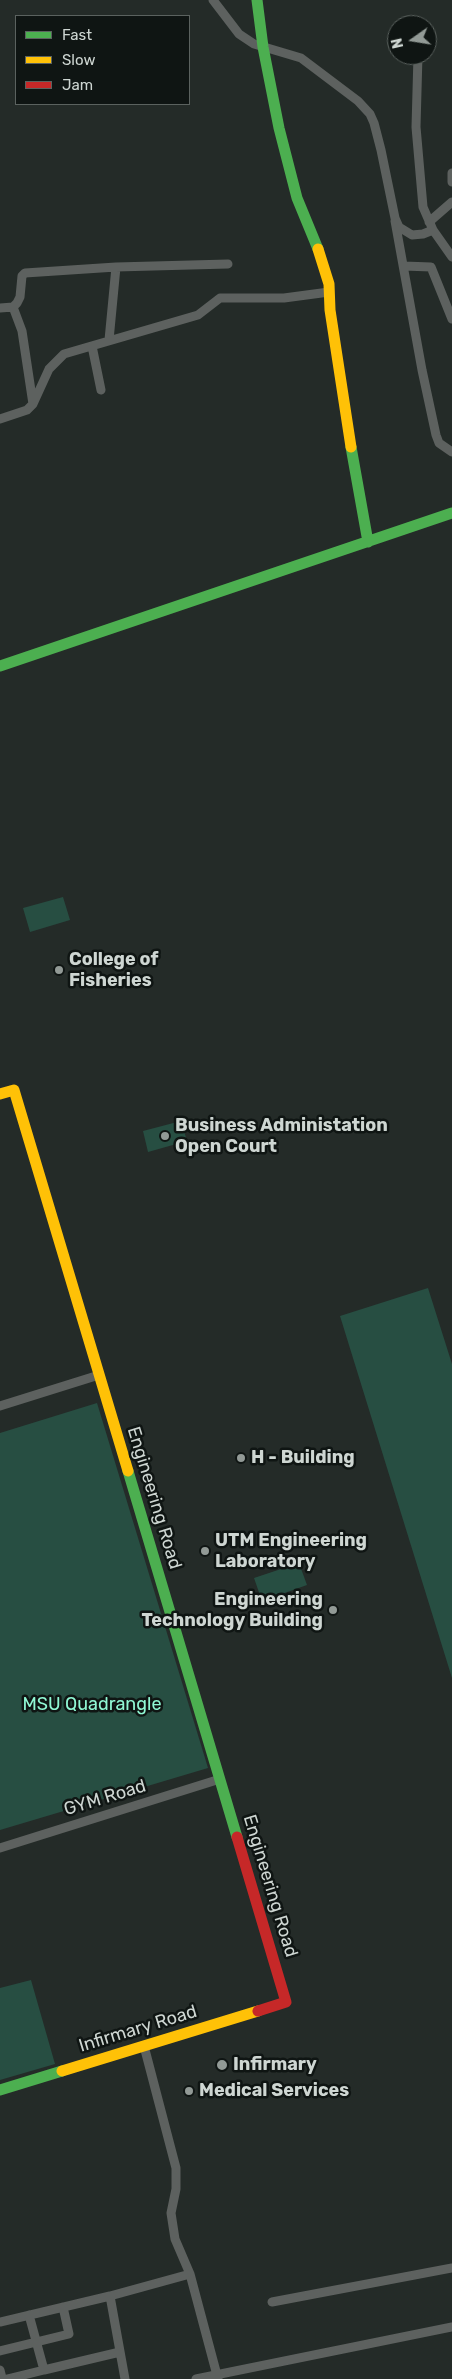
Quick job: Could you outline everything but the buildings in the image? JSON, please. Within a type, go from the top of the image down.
[{"type":"street","points":[[213,0],[239,34],[263,47],[301,58],[358,101],[370,114],[382,150],[422,370],[436,435],[439,443],[452,452]]},
{"type":"street","points":[[257,0],[263,47],[279,128],[297,198],[324,266],[329,292],[332,328],[341,372],[344,411],[368,542]]},
{"type":"street","points":[[418,65],[416,126],[419,184],[423,207],[431,226],[452,257]]},
{"type":"street","points":[[452,173],[452,182]]},
{"type":"street","points":[[395,218],[399,227],[412,235],[423,234],[452,202]]},
{"type":"street","points":[[0,308],[13,307],[20,298],[22,276],[25,273],[116,267],[228,264]]},
{"type":"street","points":[[404,266],[431,267],[452,318]]},
{"type":"street","points":[[110,340],[116,267]]},
{"type":"street","points":[[0,419],[27,410],[33,404],[49,369],[64,354],[159,328],[198,315],[220,298],[284,298],[329,292]]},
{"type":"street","points":[[13,307],[22,331],[33,404]]},
{"type":"street","points":[[92,346],[101,390]]},
{"type":"street","points":[[0,666],[452,513]]},
{"type":"street","name":"Engineering Road","points":[[0,1094],[14,1090],[286,2002]]},
{"type":"street","points":[[0,1406],[99,1374]]},
{"type":"street","name":"GYM Road","points":[[0,1848],[220,1779]]},
{"type":"street","name":"Infirmary Road","points":[[0,2090],[286,2002]]},
{"type":"street","points":[[144,2046],[174,2156],[176,2189],[170,2218],[178,2249],[190,2274],[218,2377]]},
{"type":"street","points":[[272,2302],[452,2268]]},
{"type":"street","points":[[0,2322],[110,2296],[190,2274]]},
{"type":"street","points":[[110,2296],[125,2379]]},
{"type":"street","points":[[0,2351],[69,2334],[63,2307]]},
{"type":"street","points":[[29,2315],[44,2370]]},
{"type":"street","points":[[196,2379],[218,2377],[452,2328]]},
{"type":"street","points":[[3,2376],[44,2370],[120,2352]]},
{"type":"green space","points":[[63,897],[70,920],[30,932],[23,908]]},
{"type":"green space","name":"Business Administation Open Court","points":[[181,1121],[187,1141],[148,1152],[143,1131]]},
{"type":"green space","points":[[428,1288],[452,1364],[452,1678],[340,1316]]},
{"type":"green space","name":"MSU Quadrangle","points":[[97,1403],[208,1768],[0,1830],[0,1433]]},
{"type":"green space","points":[[299,1563],[307,1585],[262,1601],[254,1578]]},
{"type":"green space","points":[[31,1980],[55,2064],[0,2080],[0,1988]]},
{"type":"traffic: fast","points":[[257,0],[263,47],[279,128],[297,198],[318,249]]},
{"type":"traffic: fast","points":[[351,447],[368,542]]},
{"type":"traffic: fast","points":[[0,666],[452,513]]},
{"type":"traffic: fast","points":[[128,1471],[237,1837]]},
{"type":"traffic: fast","points":[[0,2090],[62,2071]]},
{"type":"traffic: slow","points":[[318,249],[329,284],[330,310],[351,447]]},
{"type":"traffic: slow","points":[[0,1094],[14,1090],[128,1471]]},
{"type":"traffic: slow","points":[[62,2071],[258,2011]]},
{"type":"traffic: jam","points":[[237,1837],[286,2002],[258,2011]]},
{"type":"place","name":"College of Fisheries","points":[[59,970]]},
{"type":"place","name":"Business Administation Open Court","points":[[165,1136]]},
{"type":"place","name":"H - Building","points":[[241,1458]]},
{"type":"place","name":"UTM Engineering Laboratory","points":[[205,1551]]},
{"type":"place","name":"Engineering Technology Building","points":[[333,1610]]},
{"type":"place","name":"Infirmary","points":[[222,2065]]},
{"type":"place","name":"Medical Services","points":[[189,2091]]}]
